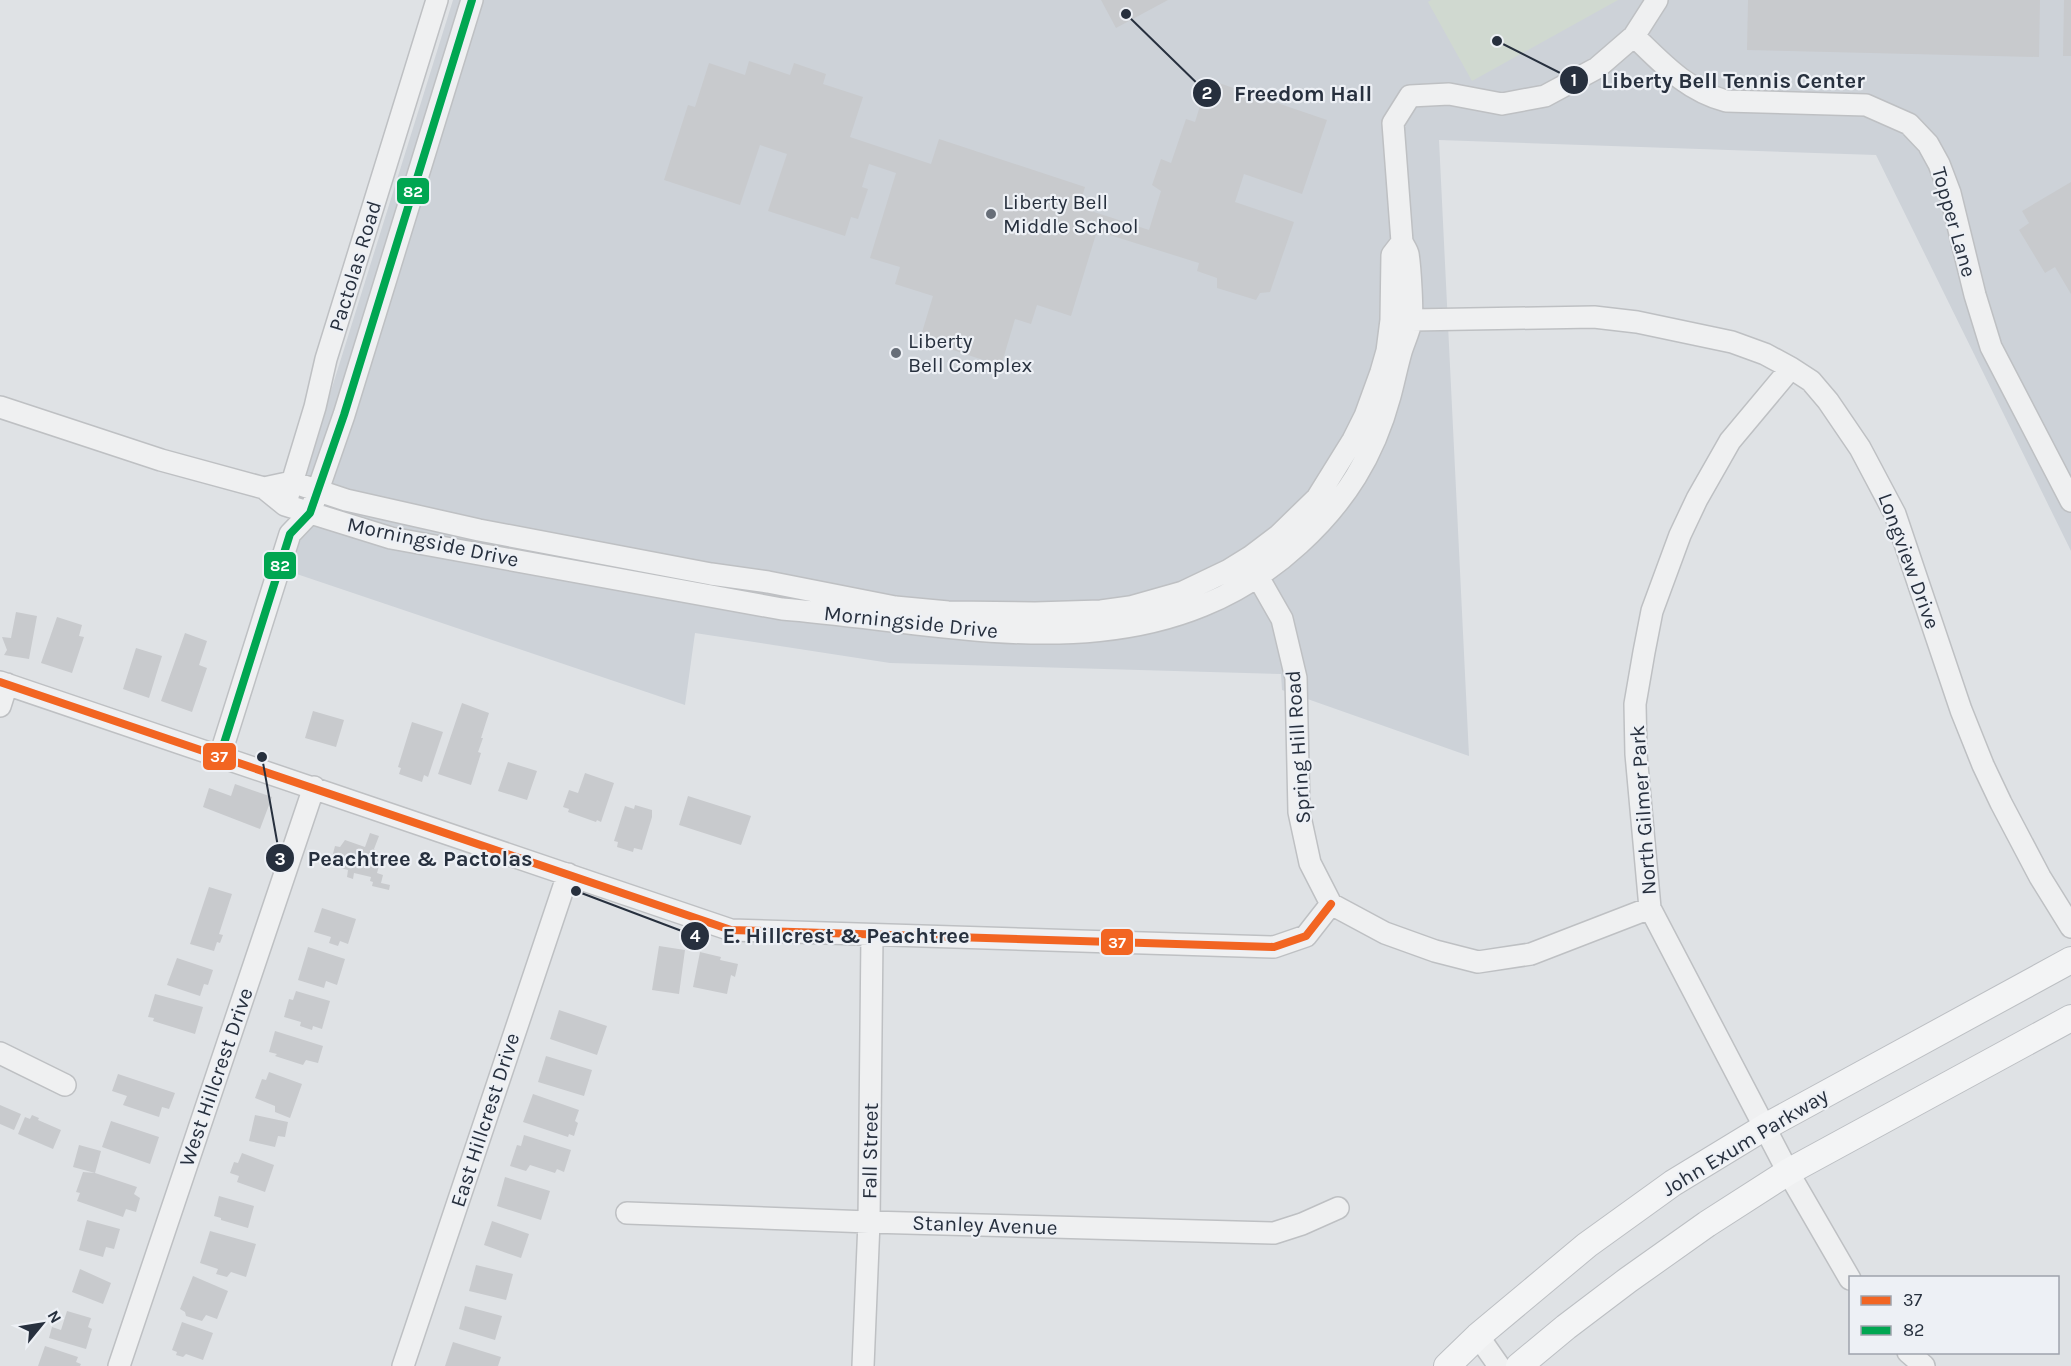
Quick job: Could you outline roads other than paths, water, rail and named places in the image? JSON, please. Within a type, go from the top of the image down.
[{"type":"main road","name":"John Exum Parkway","points":[[1447,1366],[1478,1336],[1587,1245],[1673,1183],[1765,1127],[2071,960]]},
{"type":"main road","points":[[1519,1366],[1628,1280],[1707,1224],[1788,1172],[2068,1026]]},
{"type":"street","name":"Pactolas Road","points":[[290,534],[285,505],[315,407],[326,359],[437,0]]},
{"type":"street","name":"Pactolas Road","points":[[220,756],[290,534],[310,513],[344,415],[472,0]]},
{"type":"street","points":[[1401,320],[1408,252],[1402,242],[1394,123],[1410,96],[1449,94],[1502,104],[1545,96],[1597,68],[1634,36],[1657,0]]},
{"type":"street","name":"Topper Lane","points":[[1634,36],[1689,86],[1707,95],[1726,100],[1866,105],[1910,124],[1928,144],[1943,174],[1991,347],[2071,501]]},
{"type":"street","name":"Longview Drive","points":[[1401,320],[1594,317],[1636,322],[1732,342],[1765,354],[1811,381],[1828,401],[1860,448],[1895,514],[1961,710],[1983,765],[2040,877],[2071,927]]},
{"type":"street","name":"Morningside Drive","points":[[264,488],[292,482],[409,515],[489,532],[895,607],[948,612],[1035,613],[1130,608],[1184,592],[1229,570],[1279,535],[1317,498],[1344,458],[1365,416],[1387,351],[1401,320]]},
{"type":"street","name":"Morningside Drive","points":[[0,407],[160,460],[264,488],[285,505],[391,538],[782,609],[837,613],[978,631],[1046,633],[1094,631],[1132,627],[1191,610],[1258,577],[1286,556],[1324,519],[1367,459],[1383,420],[1401,320]]},
{"type":"street","name":"North Gilmer Park","points":[[1791,368],[1730,441],[1697,499],[1680,535],[1652,611],[1635,704],[1636,754],[1650,908],[1788,1172],[1849,1276]]},
{"type":"street","name":"Spring Hill Road","points":[[1258,577],[1282,619],[1294,668],[1299,812],[1310,863],[1331,904]]},
{"type":"street","points":[[0,706],[4,683],[731,930],[1274,947],[1306,936],[1331,904],[1385,933],[1435,951],[1478,962],[1531,954],[1650,908]]},
{"type":"street","name":"West Hillcrest Drive","points":[[119,1366],[314,787]]},
{"type":"street","name":"East Hillcrest Drive","points":[[403,1366],[568,874]]},
{"type":"street","name":"Fall Street","points":[[863,1366],[869,1222],[872,935]]},
{"type":"street","points":[[0,1053],[65,1085]]},
{"type":"street","name":"Stanley Avenue","points":[[627,1213],[1274,1233],[1302,1224],[1338,1208]]},
{"type":"street","points":[[1478,1336],[1499,1366]]},
{"type":"street","points":[[1909,1354],[1924,1366]]},
{"type":"place","name":"Freedom Hall","points":[[1126,14]]},
{"type":"place","name":"Liberty Bell Tennis Center","points":[[1497,41]]},
{"type":"place","name":"Liberty Bell Middle School","points":[[991,214]]},
{"type":"place","name":"Liberty Bell Complex","points":[[896,353]]},
{"type":"place","name":"Peachtree & Pactolas","points":[[262,757]]},
{"type":"place","name":"E. Hillcrest & Peachtree","points":[[576,891]]}]
